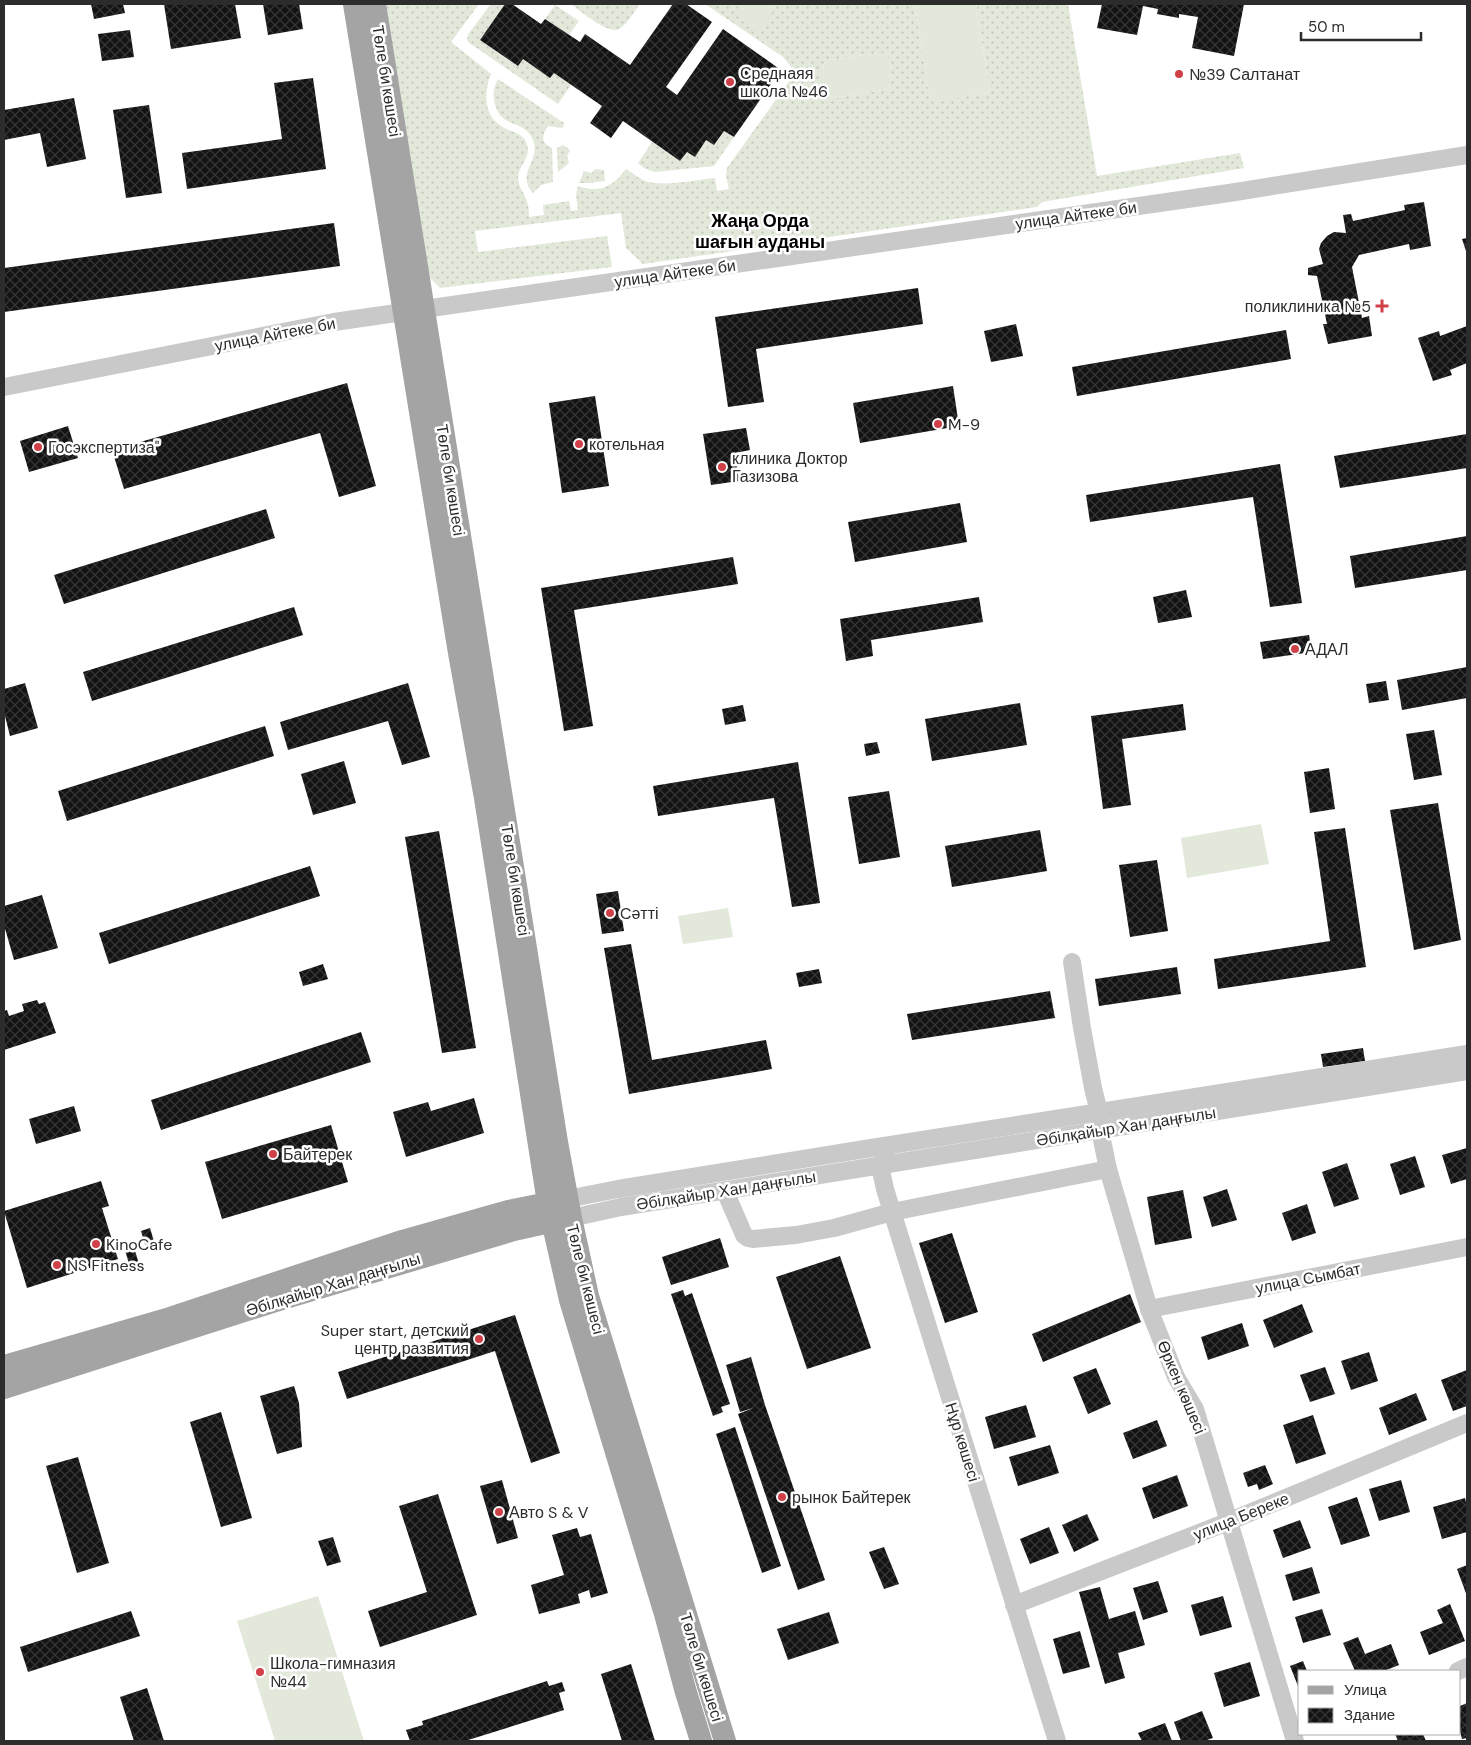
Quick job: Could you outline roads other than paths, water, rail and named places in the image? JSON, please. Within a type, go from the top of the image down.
[{"type":"main road","name":"Төле би көшесі","points":[[354,4],[414,311]]},
{"type":"main road","name":"Төле би көшесі","points":[[375,4],[459,653],[560,1210],[570,1300],[665,1614],[701,1741]]},
{"type":"main road","name":"Төле би көшесі","points":[[560,1210],[725,1741]]},
{"type":"main road","name":"Әбілқайыр Хан даңғылы","points":[[4,1366],[180,1315],[402,1241],[508,1211],[560,1210]]},
{"type":"main road","name":"Әбілқайыр Хан даңғылы","points":[[4,1388],[282,1299],[514,1230],[560,1210]]},
{"type":"street","name":"улица Айтеке би","points":[[4,387],[334,322],[1219,195],[1467,155]]},
{"type":"street","name":"Өркен көшесі","points":[[1072,962],[1108,1169],[1149,1309],[1176,1377],[1195,1409],[1295,1739]]},
{"type":"street","name":"Әбілқайыр Хан даңғылы","points":[[560,1210],[618,1189],[1467,1054]]},
{"type":"street","name":"Әбілқайыр Хан даңғылы","points":[[560,1210],[620,1207],[1467,1071]]},
{"type":"street","points":[[880,1166],[894,1145]]},
{"type":"street","name":"Нұр көшесі","points":[[880,1166],[892,1212],[1057,1741]]},
{"type":"street","points":[[725,1190],[744,1235],[753,1239],[796,1235],[834,1228],[892,1212],[1108,1169]]},
{"type":"street","name":"улица Сымбат","points":[[1149,1309],[1467,1248]]},
{"type":"street","name":"улица Береке","points":[[1014,1605],[1230,1521],[1467,1423]]},
{"type":"place","name":"№39 Салтанат","points":[[1179,74]]},
{"type":"place","name":"Среднаяя школа №46","points":[[730,82]]},
{"type":"place","name":"поликлиника №5","points":[[1382,306]]},
{"type":"place","name":"M-9","points":[[938,424]]},
{"type":"place","name":"котельная","points":[[579,444]]},
{"type":"place","name":"Госэкспертиза\"","points":[[38,447]]},
{"type":"place","name":"клиника Доктор Газизова","points":[[722,467]]},
{"type":"place","name":"АДАЛ","points":[[1295,649]]},
{"type":"place","name":"Cәтті","points":[[610,913]]},
{"type":"place","name":"Байтерек","points":[[273,1154]]},
{"type":"place","name":"KinoCafe","points":[[96,1244]]},
{"type":"place","name":"NS Fitness","points":[[57,1265]]},
{"type":"place","name":"Super start, детский центр развития","points":[[479,1339]]},
{"type":"place","name":"рынок Байтерек","points":[[782,1497]]},
{"type":"place","name":"Авто S & V","points":[[499,1512]]},
{"type":"place","name":"Школа-гимназия №44","points":[[260,1672]]},
{"type":"district","name":"Жаңа Орда шағын ауданы","points":[[760,231]]}]
